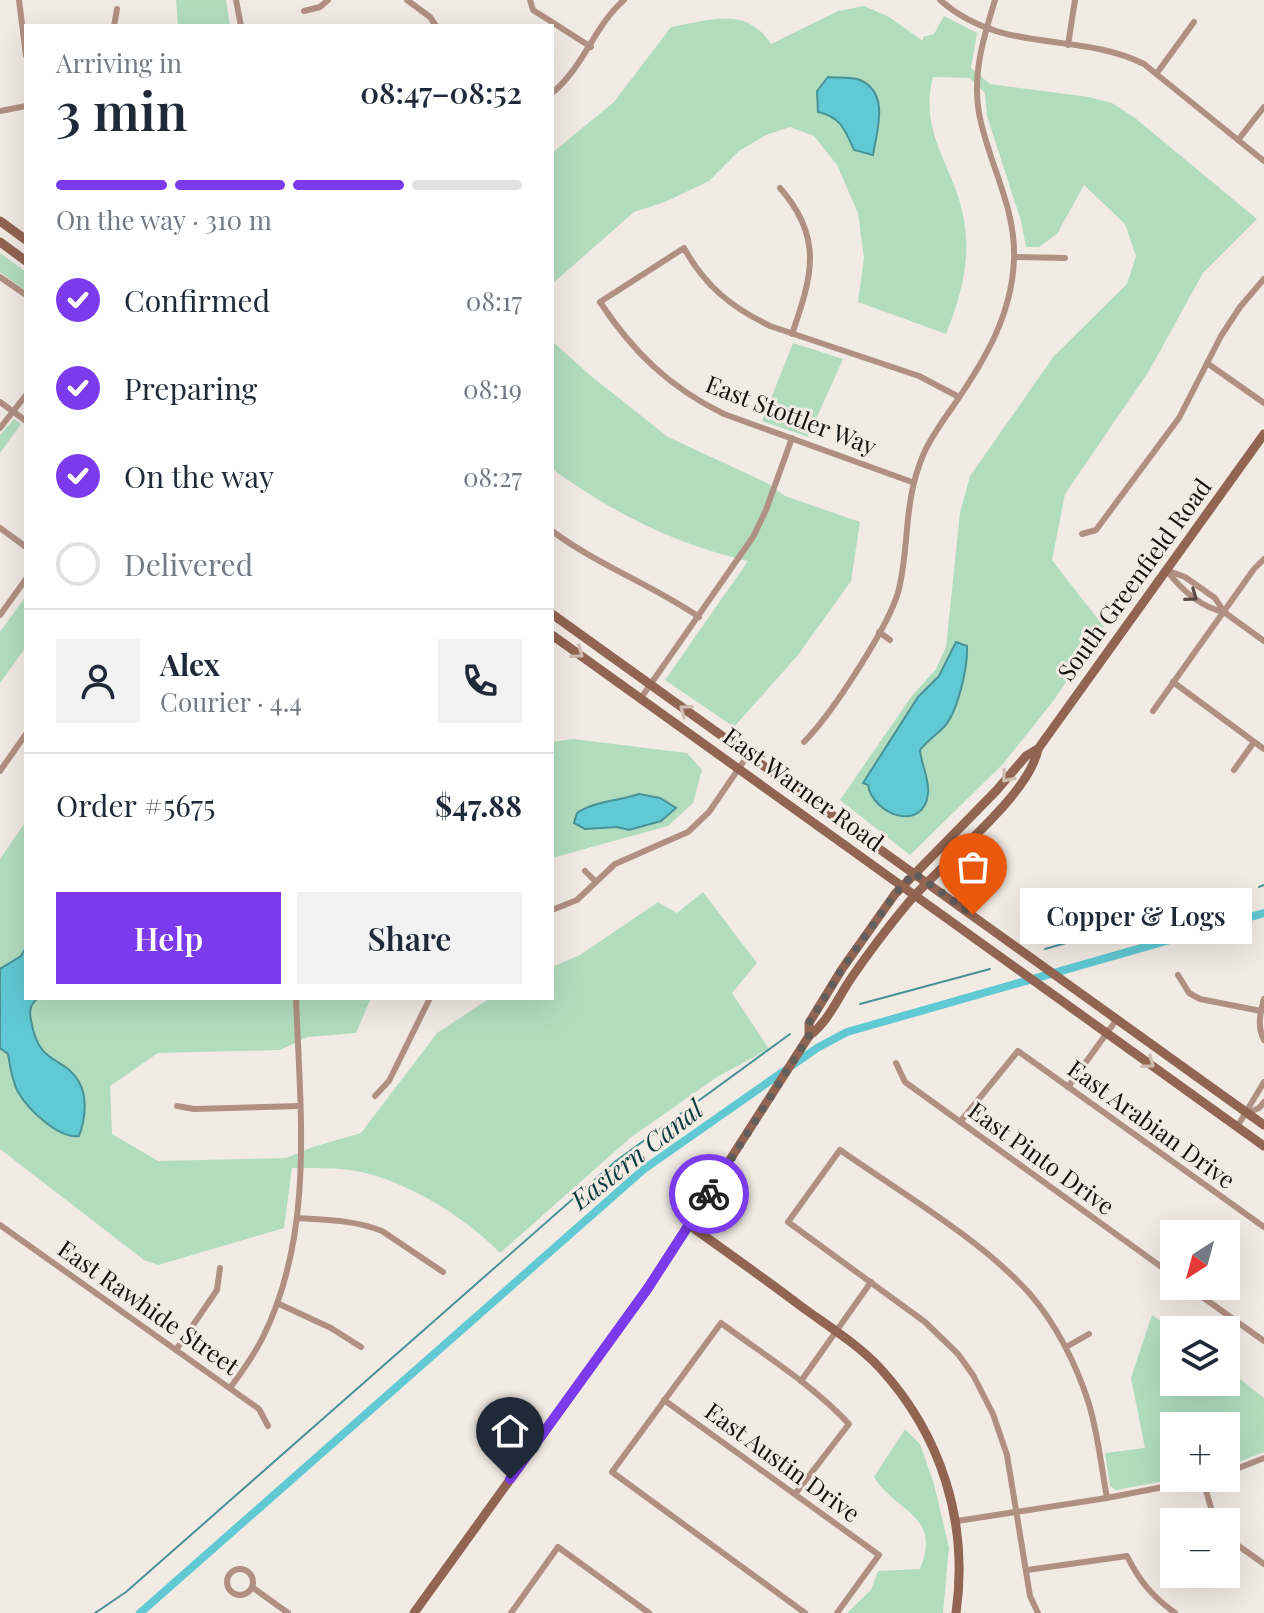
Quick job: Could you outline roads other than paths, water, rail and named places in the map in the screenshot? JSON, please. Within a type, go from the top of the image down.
[{"type":"main road","points":[[0,221],[24,239]]},
{"type":"main road","points":[[0,242],[24,260]]},
{"type":"main road","name":"South Greenfield Road","points":[[809,1036],[809,1023],[842,969],[903,886],[1026,756],[1038,749],[1264,434]]},
{"type":"main road","name":"East Warner Road","points":[[554,615],[1264,1125]]},
{"type":"main road","name":"East Warner Road","points":[[554,636],[1264,1146]]},
{"type":"main road","name":"South Greenfield Road","points":[[414,1613],[648,1288],[809,1036],[821,1027],[853,976],[915,895],[1007,800],[1036,764],[1038,749]]},
{"type":"main road","points":[[689,1225],[836,1331],[877,1366],[915,1412],[946,1477],[957,1521],[959,1586],[956,1613]]},
{"type":"street","points":[[19,0],[24,40]]},
{"type":"street","points":[[236,0],[241,24]]},
{"type":"street","points":[[304,11],[320,7],[328,0]]},
{"type":"street","points":[[407,0],[435,24]]},
{"type":"street","points":[[530,0],[533,10],[591,47]]},
{"type":"street","points":[[554,91],[570,77],[608,18],[624,0]]},
{"type":"street","points":[[940,0],[987,27],[1011,36],[1127,55],[1157,73],[1264,161]]},
{"type":"street","points":[[804,742],[822,724],[879,632],[898,591],[912,482],[926,449],[986,356],[1010,295],[1015,257],[1013,223],[979,111],[978,79],[995,0]]},
{"type":"street","points":[[1068,45],[1075,0]]},
{"type":"street","points":[[114,24],[117,9]]},
{"type":"street","points":[[1157,73],[1194,22]]},
{"type":"street","points":[[0,111],[24,106]]},
{"type":"street","points":[[1238,140],[1264,107]]},
{"type":"street","points":[[780,188],[794,204],[811,249],[811,271],[792,334],[919,376],[959,397]]},
{"type":"street","name":"East Stottler Way","points":[[792,334],[759,321],[728,303],[698,272],[684,248],[600,302],[643,359],[695,400],[724,414],[912,482]]},
{"type":"street","points":[[1015,257],[1065,258]]},
{"type":"street","points":[[0,277],[24,294]]},
{"type":"street","points":[[1082,534],[1096,530],[1179,418],[1240,307],[1264,279]]},
{"type":"street","points":[[1207,363],[1264,403]]},
{"type":"street","points":[[0,428],[24,398]]},
{"type":"street","points":[[0,402],[24,420]]},
{"type":"street","points":[[641,698],[753,537],[792,438]]},
{"type":"street","points":[[0,528],[24,546]]},
{"type":"street","points":[[554,532],[598,561],[666,594],[699,617]]},
{"type":"street","points":[[1153,711],[1264,559]]},
{"type":"street","points":[[1166,570],[1179,587],[1210,609],[1224,612]]},
{"type":"street","points":[[1166,570],[1185,577],[1215,598],[1224,612],[1264,641]]},
{"type":"street","points":[[0,615],[24,582]]},
{"type":"street","points":[[879,632],[890,640]]},
{"type":"street","points":[[1173,682],[1264,749]]},
{"type":"street","points":[[0,771],[24,737]]},
{"type":"street","points":[[1234,770],[1254,742]]},
{"type":"street","points":[[554,909],[577,900],[615,864],[688,832],[709,812],[748,755]]},
{"type":"street","points":[[585,871],[595,881]]},
{"type":"street","points":[[1178,975],[1189,993],[1200,999],[1261,1011]]},
{"type":"street","points":[[1264,999],[1260,1033],[1264,1040]]},
{"type":"street","points":[[230,1388],[257,1349],[277,1303],[293,1252],[301,1177],[296,1000]]},
{"type":"street","points":[[375,1096],[389,1081],[429,1000]]},
{"type":"street","points":[[1068,1087],[1117,1019]]},
{"type":"street","name":"East Arabian Drive","points":[[960,1122],[1018,1051],[1264,1227]]},
{"type":"street","name":"East Pinto Drive","points":[[896,1063],[905,1082],[1160,1266]]},
{"type":"street","points":[[1248,1113],[1249,1103],[1264,1082]]},
{"type":"street","points":[[1237,1127],[1248,1113],[1264,1102]]},
{"type":"street","points":[[177,1106],[194,1109],[300,1106]]},
{"type":"street","points":[[1038,1613],[1030,1596],[1000,1431],[973,1375],[942,1337],[788,1222],[840,1150],[1003,1267],[1032,1297],[1066,1347],[1093,1417],[1107,1498]]},
{"type":"street","points":[[297,1218],[358,1222],[370,1226],[443,1272]]},
{"type":"street","name":"East Rawhide Street","points":[[0,1225],[259,1409],[268,1426]]},
{"type":"street","points":[[176,1350],[217,1290],[220,1268]]},
{"type":"street","points":[[801,1381],[871,1282]]},
{"type":"street","points":[[1207,1300],[1264,1341]]},
{"type":"street","points":[[277,1303],[331,1328],[361,1347]]},
{"type":"street","points":[[795,1494],[849,1424],[801,1381],[721,1323],[612,1472],[805,1613]]},
{"type":"street","points":[[1066,1347],[1089,1334]]},
{"type":"street","name":"East Austin Drive","points":[[664,1400],[879,1555],[837,1613]]},
{"type":"street","points":[[1240,1467],[1264,1458]]},
{"type":"street","points":[[957,1521],[1160,1488]]},
{"type":"street","points":[[511,1613],[558,1547],[649,1613]]},
{"type":"street","points":[[1240,1547],[1264,1564]]},
{"type":"street","points":[[1027,1570],[1127,1556],[1140,1582],[1153,1597],[1175,1613]]},
{"type":"street","points":[[240,1569],[248,1572],[253,1579],[252,1587],[242,1595],[234,1593],[227,1583],[229,1575],[240,1569]]},
{"type":"street","points":[[252,1587],[288,1613]]},
{"type":"water","points":[[828,77],[860,80],[875,94],[879,124],[873,155],[854,150],[837,121],[818,112],[817,91]]},
{"type":"water","points":[[956,642],[967,646],[958,700],[944,727],[920,750],[928,789],[924,806],[917,813],[898,815],[879,805],[868,785],[863,783],[918,697],[939,676]]},
{"type":"water","points":[[639,794],[660,798],[676,808],[661,821],[629,830],[617,827],[585,829],[574,823],[577,813],[584,809]]},
{"type":"water","points":[[24,951],[24,1000],[36,1000],[30,1010],[40,1046],[73,1073],[82,1088],[85,1109],[79,1136],[53,1128],[29,1106],[16,1088],[8,1054],[0,1048],[0,969],[21,956]]},
{"type":"waterway","points":[[1259,887],[1264,885]]},
{"type":"waterway","points":[[1045,949],[1206,903]]},
{"type":"waterway","name":"Eastern Canal","points":[[140,1613],[644,1169],[817,1048],[847,1032],[1264,913]]},
{"type":"waterway","points":[[860,1004],[990,969]]},
{"type":"waterway","points":[[95,1613],[126,1592],[616,1161],[790,1034]]},
{"type":"place","name":"Copper & Logs","points":[[973,915]]}]
